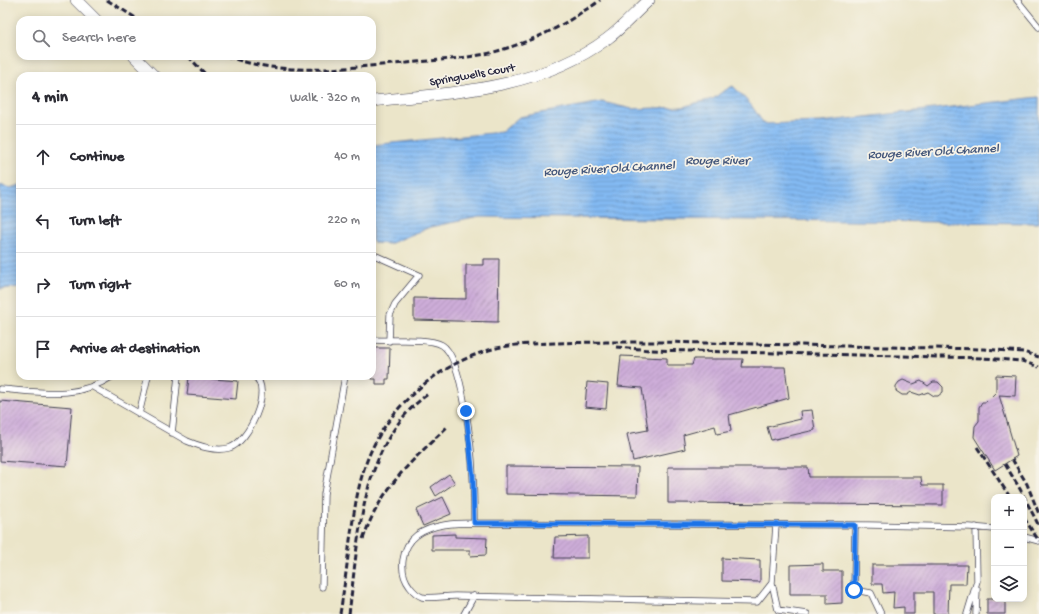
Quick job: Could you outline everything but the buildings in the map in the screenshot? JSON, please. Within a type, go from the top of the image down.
[{"type":"street","points":[[76,0],[92,16]]},
{"type":"street","name":"Springwells Court","points":[[376,101],[430,95],[491,86],[533,76],[567,62],[607,39],[649,0]]},
{"type":"street","points":[[138,60],[150,72]]},
{"type":"lane","points":[[1017,0],[1039,27]]},
{"type":"lane","points":[[376,256],[419,275],[395,304],[390,315],[389,340]]},
{"type":"lane","points":[[376,337],[381,340]]},
{"type":"lane","points":[[376,340],[428,341],[442,345],[451,356],[460,379],[470,445],[473,477],[474,523]]},
{"type":"lane","points":[[0,389],[57,393],[74,392],[93,387],[106,380]]},
{"type":"lane","points":[[139,414],[147,380]]},
{"type":"lane","points":[[172,433],[178,380]]},
{"type":"lane","points":[[93,387],[187,441],[201,446],[228,448],[238,444],[243,438],[256,414],[261,398],[261,387],[258,380]]},
{"type":"lane","points":[[322,587],[324,494],[344,380]]},
{"type":"lane","points":[[772,583],[757,602],[420,596],[413,592],[405,582],[402,568],[403,556],[409,544],[417,535],[445,525],[474,523],[855,525],[976,527],[991,529]]},
{"type":"lane","points":[[776,525],[772,583],[778,610],[806,614]]},
{"type":"lane","points":[[855,525],[854,590],[871,593],[881,614]]},
{"type":"lane","points":[[976,527],[976,614]]},
{"type":"lane","points":[[1027,537],[1039,541]]},
{"type":"lane","points":[[967,614],[977,581]]},
{"type":"lane","points":[[464,614],[474,596]]},
{"type":"water","name":"Rouge River","points":[[733,86],[751,105],[764,124],[821,122],[1039,97],[1039,223],[479,217],[430,227],[389,244],[376,243],[376,145],[502,132],[519,117],[602,102],[632,109],[683,107],[713,99]]},
{"type":"water","points":[[0,185],[10,188],[16,186],[16,287],[0,289]]},
{"type":"railway","points":[[107,0],[133,16]]},
{"type":"railway","points":[[239,60],[270,67],[316,69],[407,63],[473,56],[494,52],[540,36],[572,19],[600,0]]},
{"type":"railway","points":[[192,60],[203,72]]},
{"type":"railway","points":[[340,614],[358,489],[365,465],[376,441],[397,410],[410,397],[438,374],[471,356],[497,348],[521,345],[657,342],[983,349],[1023,352],[1039,357]]},
{"type":"railway","points":[[616,347],[650,350],[983,358],[1022,361],[1039,367]]},
{"type":"railway","points":[[349,614],[360,524],[376,465],[388,438],[405,414],[428,394]]},
{"type":"railway","points":[[363,539],[370,521],[388,490],[409,464],[448,426]]},
{"type":"railway","points":[[977,447],[1008,494]]},
{"type":"railway","points":[[1012,459],[1027,484],[1039,514]]},
{"type":"railway","points":[[1005,464],[1039,526]]},
{"type":"railway","points":[[1027,523],[1039,541]]},
{"type":"route","points":[[466,411],[473,477],[474,523],[713,523],[855,525],[854,590]]},
{"type":"water label","name":"Rouge River Old Channel","points":[[933,150]]},
{"type":"water label","name":"Rouge River Old Channel","points":[[609,167]]}]
